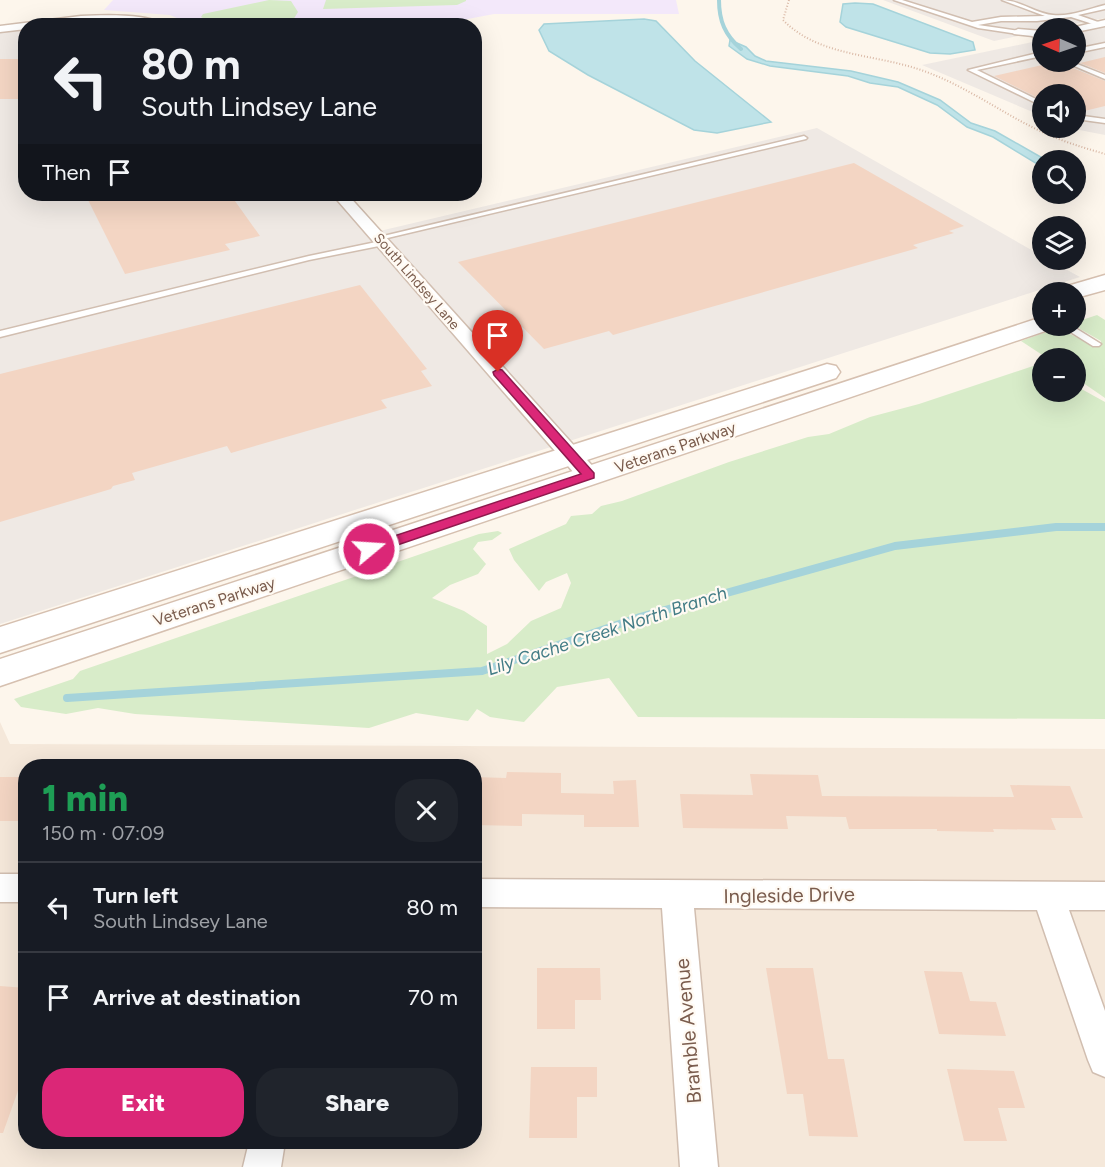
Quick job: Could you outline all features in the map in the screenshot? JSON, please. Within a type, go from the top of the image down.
[{"type":"main road","points":[[1086,288],[1105,282]]},
{"type":"main road","points":[[1086,310],[1105,304]]},
{"type":"main road","name":"Veterans Parkway","points":[[0,673],[1032,306]]},
{"type":"main road","name":"Veterans Parkway","points":[[0,640],[1032,327]]},
{"type":"street","points":[[1086,27],[1102,23]]},
{"type":"street","points":[[0,29],[18,27]]},
{"type":"street","points":[[1018,32],[1032,33]]},
{"type":"street","name":"South Lindsey Lane","points":[[345,201],[581,465]]},
{"type":"street","points":[[0,888],[18,888]]},
{"type":"street","name":"Ingleside Drive","points":[[482,892],[1105,896]]},
{"type":"street","name":"Bramble Avenue","points":[[677,895],[699,1167]]},
{"type":"street","points":[[1048,896],[1105,1060]]},
{"type":"street","points":[[262,1167],[266,1149]]},
{"type":"lane","points":[[897,0],[972,24],[1018,32]]},
{"type":"lane","points":[[1005,0],[1051,17]]},
{"type":"lane","points":[[972,24],[1001,19],[1037,19],[1071,15],[1105,7]]},
{"type":"lane","points":[[1071,15],[1102,23]]},
{"type":"lane","points":[[1086,49],[1105,45]]},
{"type":"lane","points":[[1032,56],[971,70],[1032,99]]},
{"type":"lane","points":[[1086,69],[1105,77]]},
{"type":"lane","points":[[1086,118],[1105,121]]},
{"type":"lane","points":[[0,334],[804,138]]},
{"type":"lane","points":[[1083,336],[1096,344]]},
{"type":"path","points":[[789,0],[783,20],[787,27],[804,37],[871,59],[918,69],[1053,137],[1105,154]]},
{"type":"shaded area","points":[[113,0],[676,0],[679,14],[494,14],[473,18],[177,18],[170,15],[104,10]]},
{"type":"shaded area","points":[[883,0],[1105,0],[1105,18],[1086,22],[1086,18],[1032,18],[1032,33],[994,41]]},
{"type":"shaded area","points":[[1105,27],[1105,135],[1086,131],[1086,84],[1032,84],[1032,112],[922,65],[1032,42],[1032,72],[1086,72],[1086,31]]},
{"type":"shaded area","points":[[18,28],[18,201],[338,201],[367,234],[817,128],[1032,250],[1032,270],[1067,270],[1080,277],[1064,282],[1032,282],[1032,292],[0,624],[0,30]]},
{"type":"shaded area","points":[[0,722],[10,744],[1105,749],[1105,1167],[0,1167]]},
{"type":"green space","points":[[269,0],[291,1],[298,12],[294,18],[203,18],[201,17],[203,14]]},
{"type":"green space","points":[[326,0],[466,1],[457,5],[323,9]]},
{"type":"green space","points":[[1097,315],[1105,320],[1105,398],[1086,385],[1086,348],[1032,348],[1021,341],[1035,336],[1074,336],[1096,347],[1101,341],[1086,332],[1086,319]]},
{"type":"green space","points":[[1032,366],[1032,402],[1086,402],[1086,392],[1105,402],[1105,719],[638,717],[609,678],[557,687],[524,722],[490,717],[477,709],[468,721],[416,713],[369,728],[135,714],[98,708],[66,714],[21,707],[14,699],[73,679],[80,671],[479,534],[498,531],[502,533],[492,540],[478,542],[473,549],[486,564],[478,574],[450,585],[432,598],[464,611],[487,626],[487,654],[507,644],[531,621],[561,608],[571,583],[567,573],[546,582],[539,591],[514,560],[509,549],[566,524],[571,516],[592,514],[601,506],[622,501],[729,462],[808,437],[829,434],[870,417],[919,404]]},
{"type":"water","points":[[843,4],[873,4],[973,42],[975,50],[950,54],[930,53],[846,27],[840,22]]},
{"type":"water","points":[[644,19],[656,21],[695,61],[771,122],[717,133],[694,130],[588,75],[549,51],[539,30],[544,24]]},
{"type":"water","points":[[730,40],[746,47],[755,56],[766,61],[851,71],[898,82],[940,100],[971,123],[995,131],[1032,152],[1032,161],[993,137],[967,127],[937,105],[898,87],[870,83],[848,76],[770,66],[747,59],[729,46]]},
{"type":"building","points":[[1105,57],[1105,73],[1086,65],[1086,62]]},
{"type":"building","points":[[0,59],[18,59],[18,99],[0,99]]},
{"type":"building","points":[[1032,67],[1032,72],[1083,72],[1105,81],[1105,106],[1086,111],[1086,84],[1032,84],[1032,95],[994,76]]},
{"type":"building","points":[[854,163],[964,226],[949,231],[954,233],[913,245],[918,248],[613,335],[609,331],[544,349],[458,262]]},
{"type":"building","points":[[88,201],[235,201],[260,236],[225,244],[230,250],[125,274]]},
{"type":"building","points":[[360,285],[427,369],[421,371],[432,386],[381,400],[387,408],[231,453],[227,446],[132,473],[135,480],[113,486],[111,489],[0,522],[0,374]]},
{"type":"building","points":[[507,772],[561,773],[561,793],[614,794],[613,781],[636,780],[639,827],[584,827],[584,815],[522,814],[522,826],[482,825],[482,777],[506,778]]},
{"type":"building","points":[[750,774],[818,775],[822,796],[1014,797],[1010,785],[1070,786],[1083,818],[1051,818],[1056,830],[993,829],[994,832],[937,831],[937,829],[849,829],[846,817],[786,816],[788,829],[683,828],[680,794],[753,795]]},
{"type":"building","points":[[0,777],[18,777],[18,821],[0,821]]},
{"type":"building","points":[[537,968],[600,968],[601,1000],[575,1000],[575,1029],[537,1029]]},
{"type":"building","points":[[766,968],[813,968],[828,1059],[844,1059],[858,1137],[809,1136],[803,1094],[787,1094]]},
{"type":"building","points":[[924,971],[962,972],[970,1001],[996,1002],[1006,1036],[939,1034]]},
{"type":"building","points":[[0,986],[18,987],[18,1091],[3,1133],[0,1133]]},
{"type":"building","points":[[531,1067],[597,1067],[597,1097],[577,1097],[577,1138],[529,1138]]},
{"type":"building","points":[[947,1069],[1014,1071],[1025,1108],[998,1108],[1007,1141],[964,1141]]},
{"type":"waterway","points":[[719,0],[724,27],[741,49]]},
{"type":"waterway","name":"Lily Cache Creek North Branch","points":[[67,698],[482,671],[640,617],[895,546],[1056,527],[1105,527]]},
{"type":"route","points":[[369,549],[589,476],[498,372]]}]
